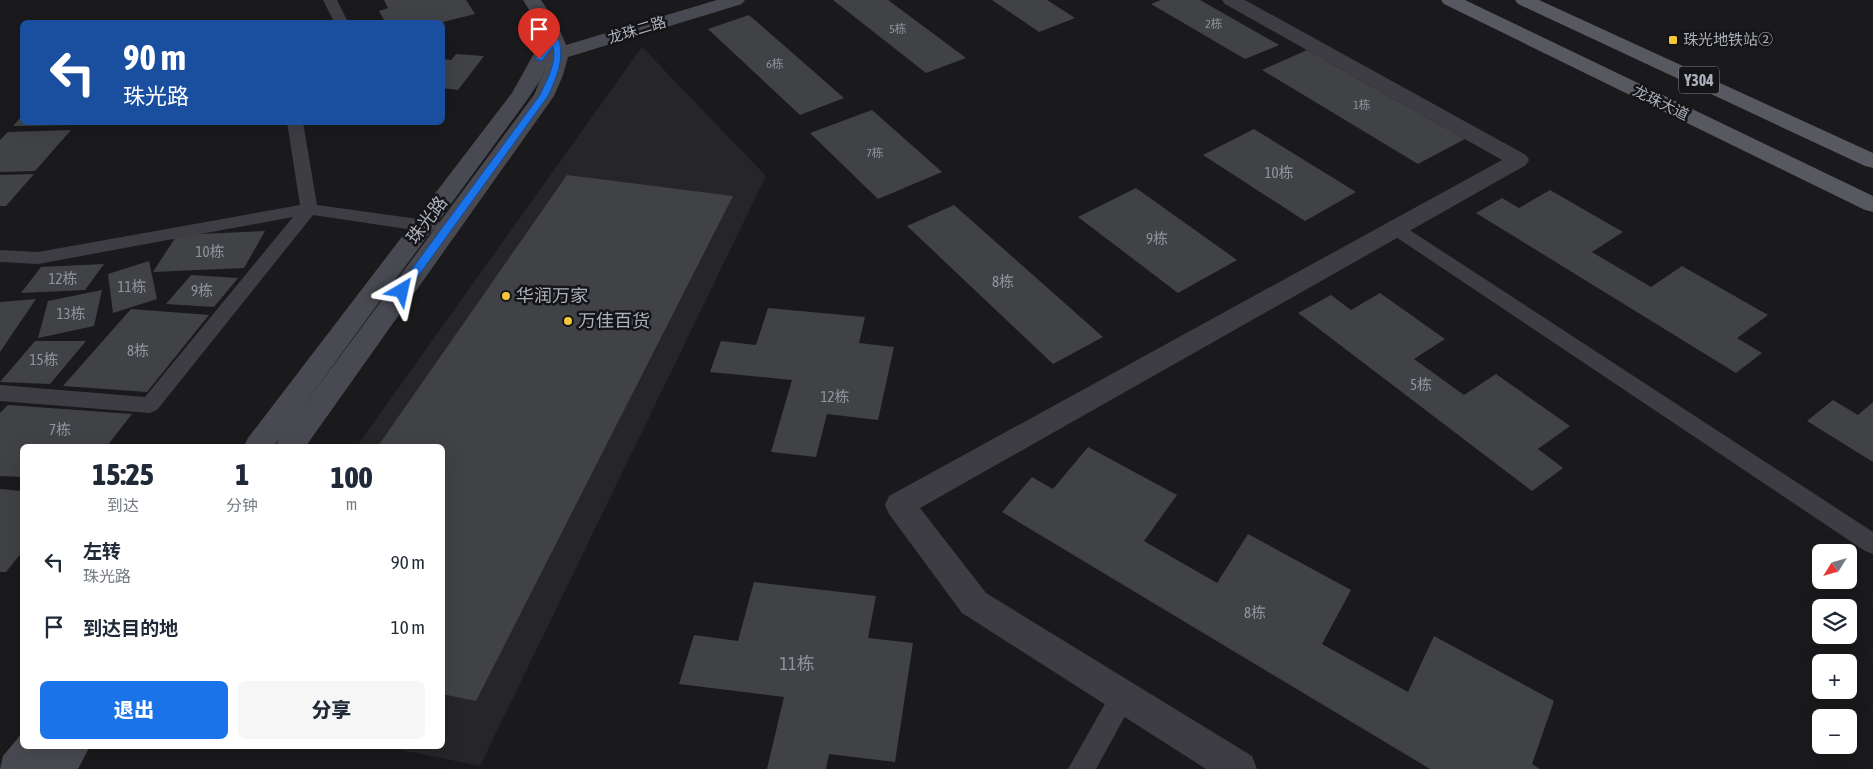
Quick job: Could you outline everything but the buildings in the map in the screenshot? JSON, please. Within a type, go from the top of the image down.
[{"type":"main road","points":[[532,0],[551,51]]},
{"type":"main road","name":"龙珠二路","points":[[551,51],[688,0]]},
{"type":"main road","name":"龙珠二路","points":[[551,51],[736,0]]},
{"type":"main road","name":"龙珠大道","points":[[1450,0],[1873,205]]},
{"type":"main road","name":"Y304","points":[[1524,0],[1873,161]]},
{"type":"main road","name":"珠光路","points":[[259,444],[520,96],[551,51]]},
{"type":"main road","name":"珠光路","points":[[291,444],[544,96],[554,73],[551,51]]},
{"type":"main road","points":[[16,769],[31,749]]},
{"type":"main road","points":[[56,769],[70,749]]},
{"type":"street","points":[[1231,0],[1518,160],[900,505],[974,603],[1239,769]]},
{"type":"lane","points":[[330,0],[340,20]]},
{"type":"lane","points":[[0,393],[150,405],[309,209],[295,125]]},
{"type":"lane","points":[[0,256],[38,258],[309,209],[447,229]]},
{"type":"lane","points":[[1396,228],[1873,544]]},
{"type":"lane","points":[[1080,769],[1123,696]]},
{"type":"shaded area","name":"万佳百货","points":[[642,47],[766,176],[480,766],[397,749],[445,749],[445,444],[358,444]]},
{"type":"place","name":"珠光地铁站②","points":[[1673,40]]},
{"type":"place","name":"华润万家","points":[[506,296]]},
{"type":"place","name":"万佳百货","points":[[568,321]]},
{"type":"route","points":[[402,291],[544,96],[554,73],[558,54],[555,40],[539,59]]}]
